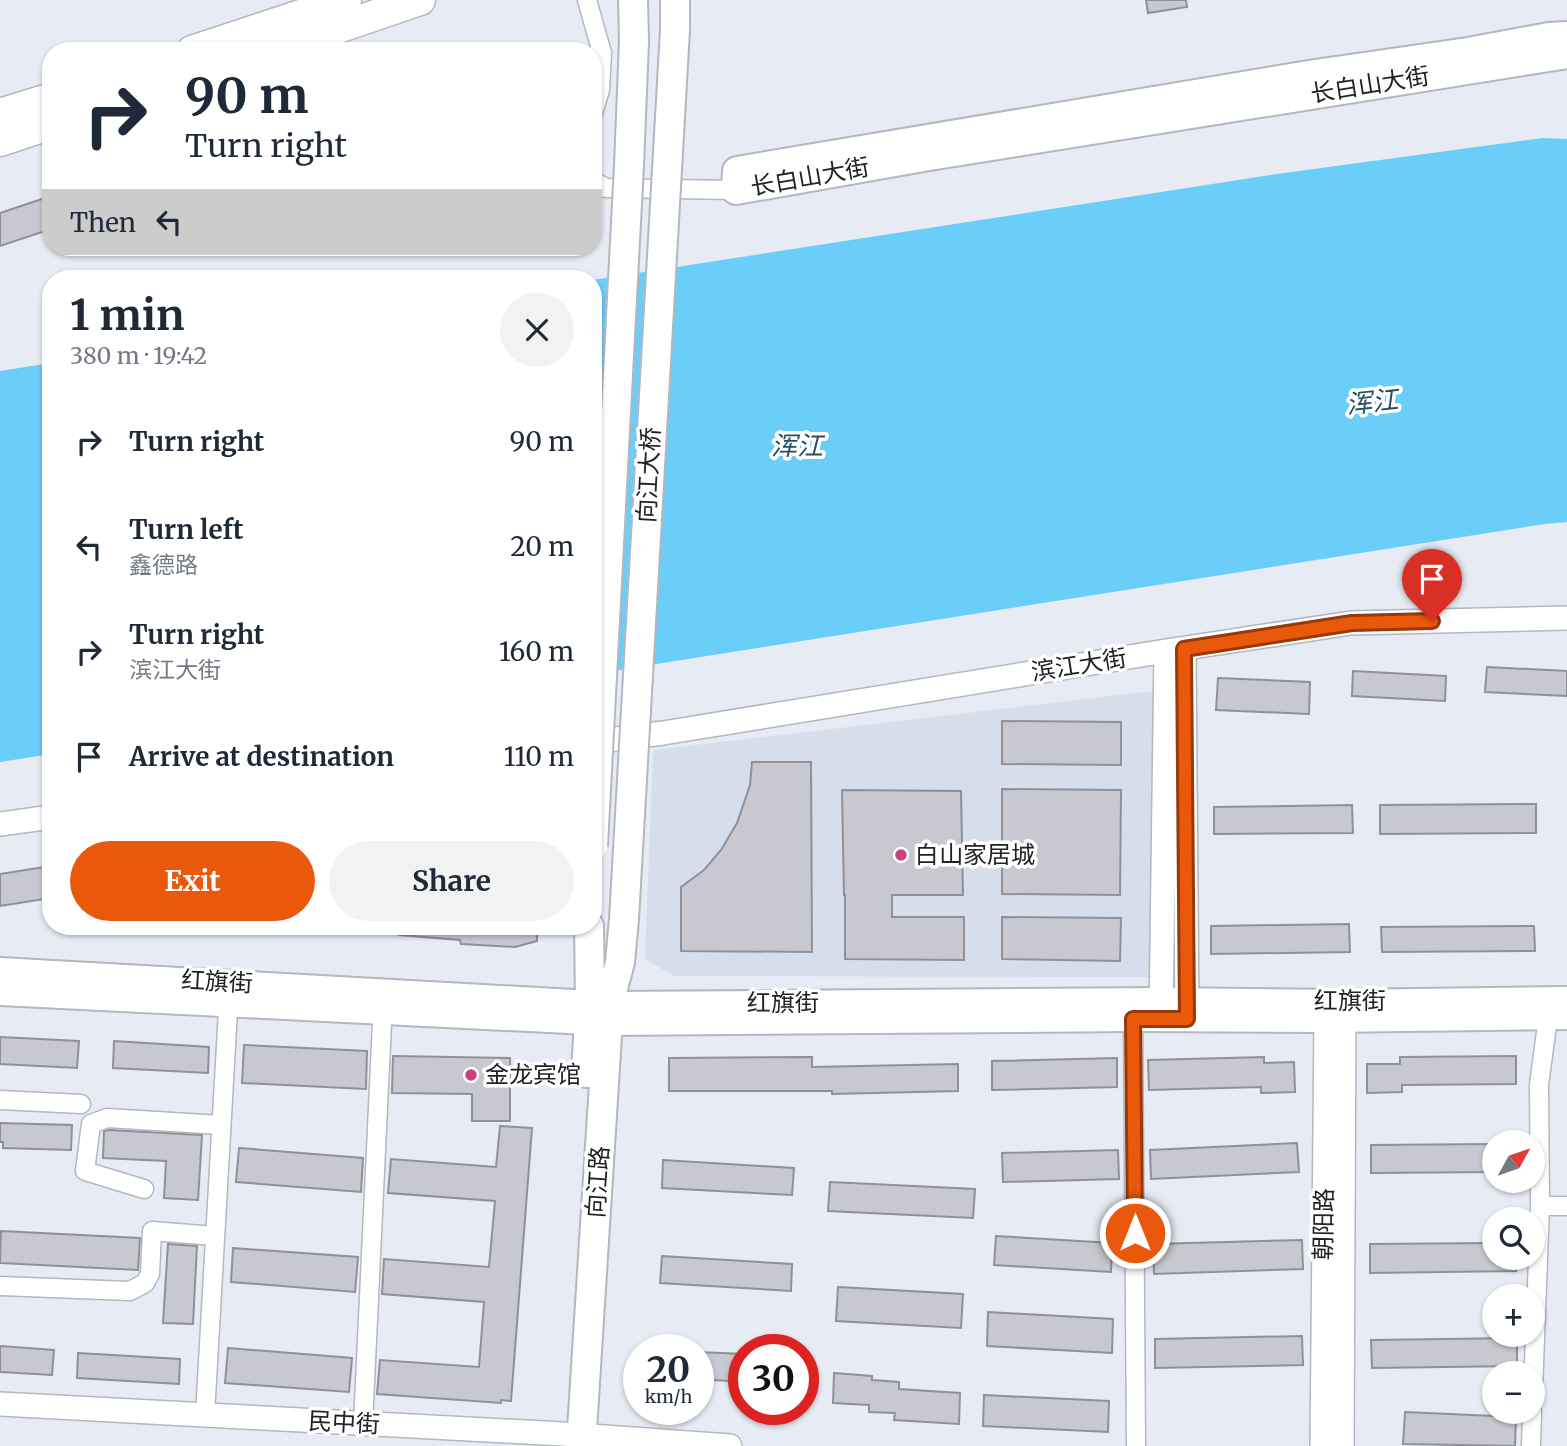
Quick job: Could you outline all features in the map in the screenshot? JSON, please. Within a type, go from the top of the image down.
[{"type":"highway","points":[[219,42],[346,0]]},
{"type":"highway","points":[[296,42],[420,0]]},
{"type":"highway","points":[[0,114],[42,101]]},
{"type":"highway","points":[[0,141],[42,127]]},
{"type":"main road","name":"向江大桥","points":[[602,677],[627,208],[634,41],[633,0]]},
{"type":"main road","name":"向江大桥","points":[[624,919],[675,0]]},
{"type":"main road","name":"长白山大街","points":[[736,190],[1558,46]]},
{"type":"main road","name":"向江路","points":[[599,1013],[620,962],[624,919]]},
{"type":"main road","name":"向江路","points":[[572,1441],[599,1013],[590,935]]},
{"type":"main road","name":"红旗街","points":[[0,970],[229,994],[599,1013],[1174,1010]]},
{"type":"main road","points":[[0,993],[229,994]]},
{"type":"main road","name":"红旗街","points":[[1334,1011],[1567,999]]},
{"type":"main road","points":[[599,1013],[1133,1019],[1174,1010],[1558,1017]]},
{"type":"street","points":[[587,0],[599,42]]},
{"type":"street","points":[[602,186],[736,190]]},
{"type":"street","name":"滨江大街","points":[[602,741],[1352,623],[1567,618]]},
{"type":"street","points":[[1174,1010],[1175,650]]},
{"type":"street","points":[[0,824],[42,818]]},
{"type":"street","points":[[205,1416],[229,994]]},
{"type":"street","points":[[363,1424],[383,1002]]},
{"type":"street","name":"朝阳路","points":[[1322,1446],[1334,1011]]},
{"type":"street","name":"朝阳路","points":[[1334,1011],[1342,1446]]},
{"type":"street","points":[[1534,1361],[1540,1206],[1539,1084],[1558,1017]]},
{"type":"street","points":[[1133,1019],[1136,1446]]},
{"type":"street","points":[[0,1100],[81,1104]]},
{"type":"street","points":[[144,1189],[85,1171],[91,1124],[107,1118],[221,1125]]},
{"type":"street","points":[[1540,1206],[1567,1206]]},
{"type":"street","points":[[0,1286],[130,1291],[145,1283],[150,1274],[152,1231],[215,1236]]},
{"type":"street","name":"民中街","points":[[0,1405],[363,1424],[572,1441],[730,1446]]},
{"type":"street","points":[[1531,1446],[1532,1424]]},
{"type":"shaded area","name":"白山家居城","points":[[1153,691],[1154,977],[674,976],[645,959],[653,750]]},
{"type":"water","name":"浑江","points":[[1543,138],[1567,139],[1567,522],[602,673],[602,279],[1277,174]]},
{"type":"water","points":[[42,364],[42,755],[0,762],[0,371]]},
{"type":"building","points":[[1146,0],[1186,0],[1187,7],[1148,13]]},
{"type":"building","points":[[42,199],[42,232],[0,246],[0,213]]},
{"type":"building","points":[[1487,667],[1567,671],[1567,696],[1485,692]]},
{"type":"building","points":[[1353,671],[1446,676],[1445,701],[1352,696]]},
{"type":"building","points":[[1218,678],[1310,682],[1309,714],[1216,710]]},
{"type":"building","points":[[1002,721],[1121,722],[1121,765],[1002,764]]},
{"type":"building","points":[[752,762],[811,762],[812,952],[681,951],[681,887],[704,870],[721,850],[737,823],[750,785]]},
{"type":"building","points":[[1002,789],[1121,790],[1120,895],[1002,894]]},
{"type":"building","points":[[842,790],[961,791],[963,895],[892,895],[892,917],[964,917],[964,960],[845,959]]},
{"type":"building","points":[[1536,804],[1536,833],[1380,834],[1380,805]]},
{"type":"building","points":[[1352,805],[1353,833],[1214,834],[1214,807]]},
{"type":"building","points":[[42,867],[42,899],[0,906],[0,874]]},
{"type":"building","points":[[1002,917],[1121,918],[1120,961],[1002,959]]},
{"type":"building","points":[[1349,924],[1350,952],[1211,954],[1211,926]]},
{"type":"building","points":[[1534,926],[1535,951],[1382,952],[1381,927]]},
{"type":"building","points":[[399,935],[537,935],[537,941],[515,947],[461,944],[460,940]]},
{"type":"building","points":[[0,1037],[79,1041],[77,1068],[0,1064]]},
{"type":"building","points":[[114,1041],[209,1047],[208,1073],[113,1068]]},
{"type":"building","points":[[244,1045],[367,1051],[366,1089],[242,1083]]},
{"type":"building","points":[[393,1056],[510,1058],[510,1121],[472,1121],[472,1094],[392,1093]]},
{"type":"building","points":[[1516,1056],[1516,1084],[1402,1085],[1402,1092],[1367,1093],[1367,1064],[1400,1064],[1400,1057]]},
{"type":"building","points":[[812,1057],[812,1067],[958,1064],[958,1091],[832,1094],[832,1091],[669,1091],[669,1058]]},
{"type":"building","points":[[1264,1057],[1264,1063],[1294,1062],[1295,1092],[1261,1093],[1261,1087],[1149,1090],[1148,1060]]},
{"type":"building","points":[[1117,1058],[1117,1087],[992,1090],[992,1061]]},
{"type":"building","points":[[0,1123],[72,1125],[71,1150],[3,1148],[3,1142],[0,1142]]},
{"type":"building","points":[[500,1126],[532,1128],[511,1401],[501,1400],[501,1403],[377,1394],[380,1360],[479,1367],[484,1302],[382,1294],[384,1259],[489,1267],[495,1201],[388,1193],[391,1159],[496,1167]]},
{"type":"building","points":[[104,1131],[202,1135],[198,1200],[164,1198],[166,1161],[103,1158]]},
{"type":"building","points":[[1297,1143],[1299,1172],[1151,1179],[1150,1150]]},
{"type":"building","points":[[1482,1144],[1482,1172],[1371,1173],[1371,1145]]},
{"type":"building","points":[[239,1148],[363,1158],[361,1192],[236,1182]]},
{"type":"building","points":[[1118,1150],[1119,1179],[1003,1182],[1002,1153]]},
{"type":"building","points":[[663,1160],[794,1168],[792,1195],[662,1188]]},
{"type":"building","points":[[830,1182],[975,1189],[973,1218],[828,1211]]},
{"type":"building","points":[[1,1231],[140,1238],[138,1270],[0,1263]]},
{"type":"building","points":[[996,1236],[1112,1243],[1111,1272],[994,1265]]},
{"type":"building","points":[[1302,1240],[1303,1269],[1154,1274],[1153,1244]]},
{"type":"building","points":[[1482,1243],[1482,1270],[1516,1271],[1370,1273],[1370,1244]]},
{"type":"building","points":[[168,1244],[197,1246],[193,1324],[163,1323]]},
{"type":"building","points":[[233,1248],[358,1257],[355,1292],[231,1282]]},
{"type":"building","points":[[662,1256],[792,1264],[791,1291],[660,1283]]},
{"type":"building","points":[[838,1287],[963,1294],[961,1328],[836,1321]]},
{"type":"building","points":[[988,1312],[1113,1319],[1112,1353],[987,1346]]},
{"type":"building","points":[[1302,1336],[1303,1365],[1155,1368],[1155,1339]]},
{"type":"building","points":[[1482,1338],[1482,1347],[1517,1347],[1517,1361],[1482,1361],[1482,1366],[1372,1368],[1371,1340]]},
{"type":"building","points":[[0,1346],[54,1350],[52,1375],[0,1372]]},
{"type":"building","points":[[228,1348],[352,1358],[349,1392],[225,1383]]},
{"type":"building","points":[[78,1353],[180,1359],[179,1384],[77,1378]]},
{"type":"building","points":[[714,1353],[728,1353],[728,1381],[714,1380]]},
{"type":"building","points":[[834,1373],[872,1376],[872,1380],[899,1382],[899,1389],[960,1393],[959,1424],[894,1420],[895,1413],[869,1412],[869,1405],[833,1403]]},
{"type":"building","points":[[984,1395],[1109,1401],[1108,1432],[983,1426]]},
{"type":"building","points":[[1405,1412],[1482,1415],[1482,1424],[1516,1424],[1515,1446],[1403,1444]]},
{"type":"place","name":"白山家居城","points":[[901,855]]},
{"type":"place","name":"金龙宾馆","points":[[471,1075]]},
{"type":"route","points":[[1135,1233],[1133,1019],[1187,1019],[1184,649],[1352,623],[1432,621]]}]
